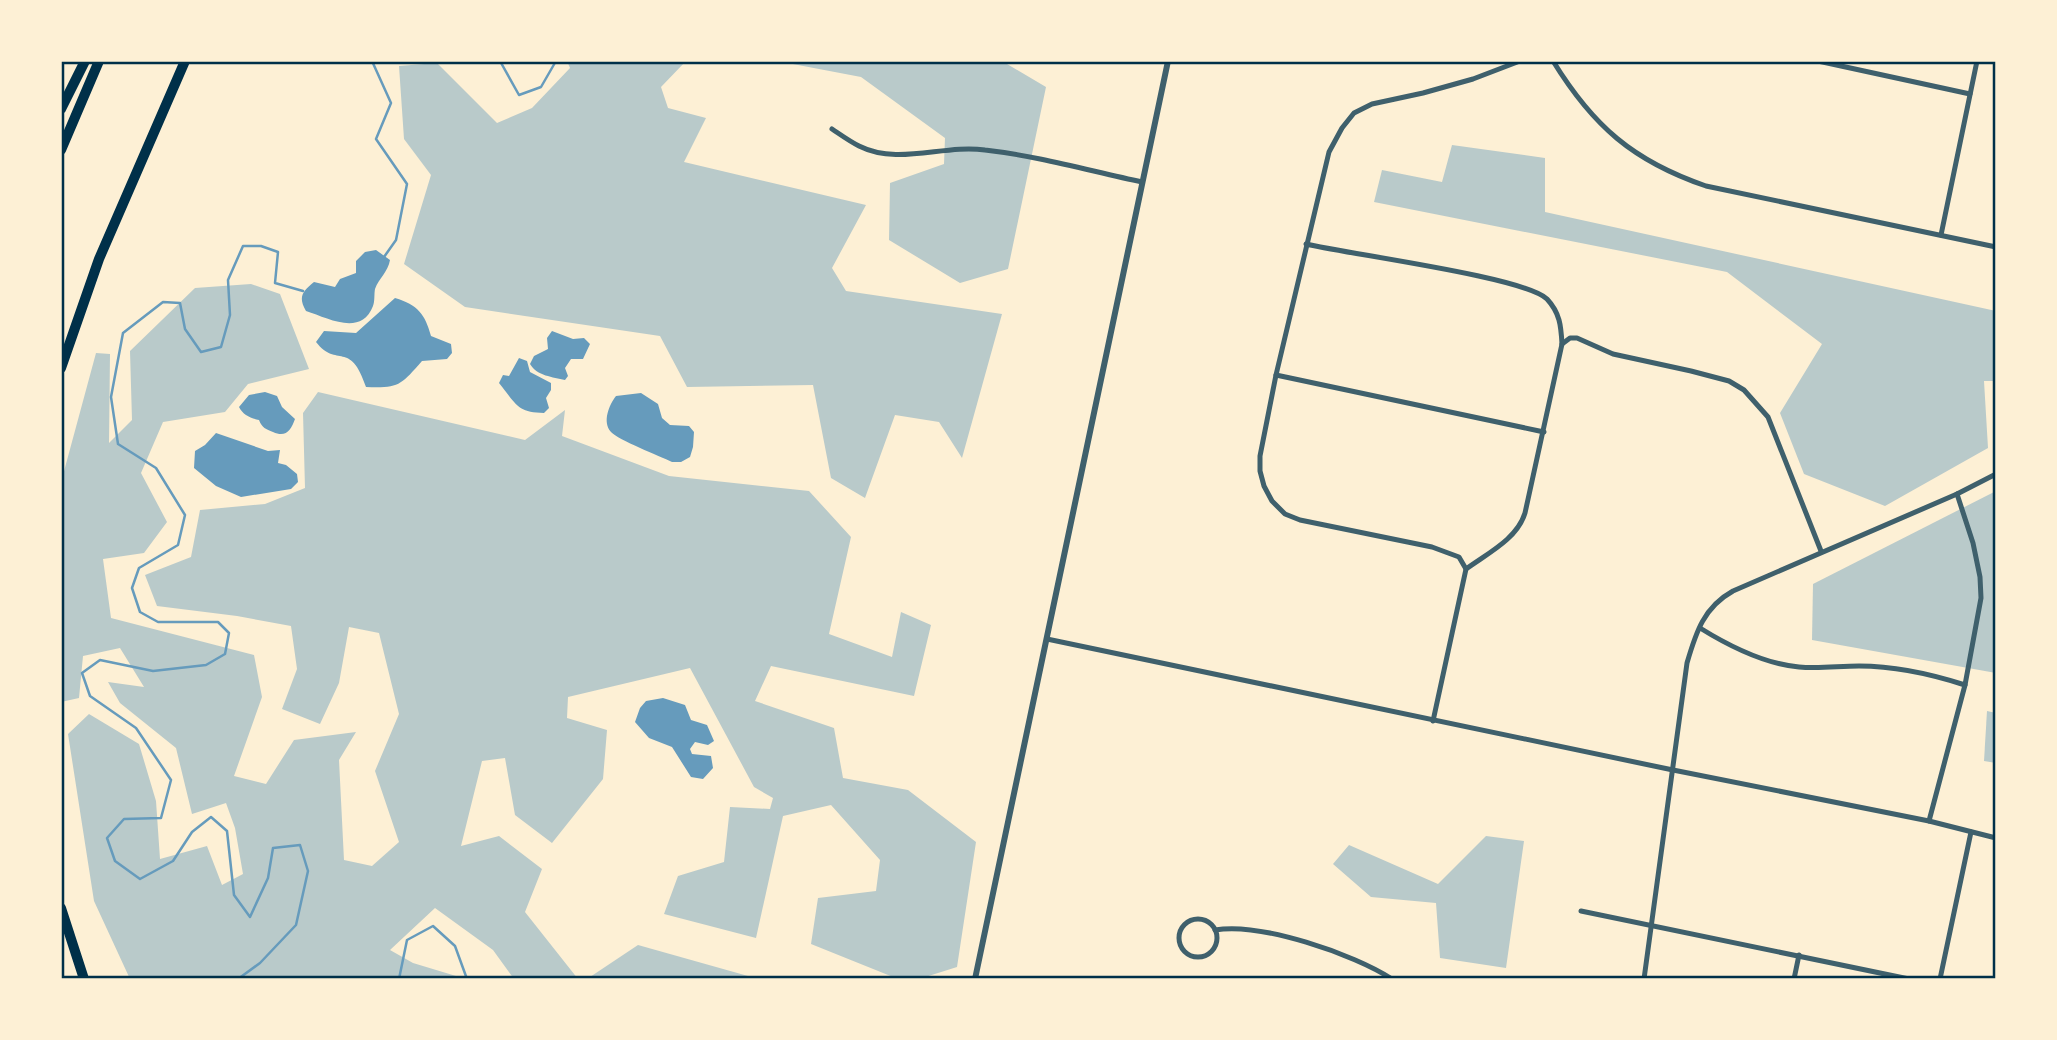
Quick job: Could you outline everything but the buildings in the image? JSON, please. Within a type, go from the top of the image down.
[{"type":"highway","points":[[61,109],[85,61]]},
{"type":"highway","points":[[61,150],[99,61]]},
{"type":"highway","points":[[61,368],[99,259],[184,61]]},
{"type":"highway","points":[[61,908],[84,979]]},
{"type":"street","points":[[975,979],[1168,61]]},
{"type":"street","points":[[1466,569],[1459,557],[1447,551],[1300,520],[1285,514],[1272,500],[1262,478],[1260,456],[1276,375],[1329,152],[1342,128],[1354,113],[1372,104],[1473,79],[1520,61]]},
{"type":"street","points":[[1553,61],[1573,94],[1612,135],[1629,149],[1674,175],[1706,186],[1996,247]]},
{"type":"street","points":[[1818,61],[1970,94]]},
{"type":"street","points":[[1941,235],[1977,61]]},
{"type":"street","points":[[832,129],[860,147],[876,152],[895,155],[948,149],[985,150],[1142,182]]},
{"type":"street","points":[[1306,244],[1460,273],[1532,290],[1546,298],[1560,319],[1562,344],[1521,526],[1466,569],[1433,720]]},
{"type":"street","points":[[1562,344],[1570,338],[1577,338],[1613,354],[1691,370],[1729,381],[1744,390],[1768,417],[1821,551]]},
{"type":"street","points":[[1276,375],[1544,432]]},
{"type":"street","points":[[1644,979],[1688,663],[1710,607],[1719,599],[1821,551],[1957,494],[1996,474]]},
{"type":"street","points":[[1929,821],[1965,685],[1981,598],[1973,543],[1957,494]]},
{"type":"street","points":[[1700,628],[1758,657],[1782,664],[1809,667],[1887,667],[1941,677],[1965,685]]},
{"type":"street","points":[[1047,639],[1929,821],[1996,838]]},
{"type":"street","points":[[1940,979],[1971,832]]},
{"type":"street","points":[[1581,911],[1909,979]]},
{"type":"street","points":[[1189,921],[1207,921],[1216,930],[1216,943],[1204,956],[1191,956],[1181,948],[1178,936],[1189,921]]},
{"type":"street","points":[[1216,930],[1226,928],[1315,944],[1372,966],[1392,979]]},
{"type":"street","points":[[1794,979],[1799,955]]},
{"type":"shaded area","points":[[567,61],[686,61],[661,87],[668,108],[706,118],[684,162],[866,205],[832,268],[846,291],[1002,314],[962,458],[939,422],[895,415],[865,498],[831,478],[813,385],[687,387],[660,336],[465,307],[404,264],[431,175],[404,139],[399,66],[437,63],[497,123],[532,108],[570,68]]},
{"type":"shaded area","points":[[777,61],[1006,61],[1046,87],[1008,269],[960,283],[889,240],[890,183],[944,164],[945,138],[861,77]]},
{"type":"shaded area","points":[[1452,145],[1545,158],[1545,212],[1996,311],[1996,381],[1984,381],[1988,448],[1885,506],[1804,474],[1780,413],[1822,344],[1727,272],[1374,202],[1382,170],[1442,182]]},
{"type":"shaded area","points":[[251,284],[280,294],[309,369],[248,384],[225,412],[163,422],[141,473],[167,522],[144,553],[103,559],[111,618],[254,655],[262,697],[234,776],[266,784],[294,740],[356,732],[339,760],[344,860],[372,866],[399,842],[375,771],[399,714],[379,633],[349,627],[339,683],[320,724],[282,709],[297,669],[291,626],[157,606],[145,575],[191,557],[200,510],[265,504],[305,488],[303,413],[318,392],[525,440],[565,410],[562,436],[669,476],[809,491],[851,537],[829,634],[892,657],[901,612],[931,625],[914,696],[771,666],[755,701],[834,728],[843,778],[908,790],[976,842],[957,967],[919,979],[898,979],[811,944],[818,898],[876,891],[880,860],[831,805],[783,816],[756,938],[664,914],[678,876],[724,862],[730,807],[770,809],[773,798],[754,787],[690,668],[568,697],[567,718],[607,730],[603,779],[552,843],[515,815],[505,758],[482,761],[461,846],[499,836],[542,869],[525,912],[578,979],[514,979],[493,950],[435,908],[390,950],[413,963],[456,976],[456,979],[130,979],[94,901],[68,734],[89,714],[139,744],[156,801],[160,859],[207,846],[222,885],[243,874],[235,828],[226,803],[192,814],[176,748],[120,703],[108,682],[144,687],[120,648],[83,656],[79,698],[61,702],[63,475],[96,353],[110,354],[109,443],[132,420],[130,351],[195,288]]},
{"type":"shaded area","points":[[1996,491],[1996,673],[1812,640],[1813,584]]},
{"type":"shaded area","points":[[1987,711],[1996,713],[1996,763],[1984,761]]},
{"type":"shaded area","points":[[1486,836],[1524,841],[1506,968],[1440,958],[1436,903],[1371,897],[1333,864],[1349,845],[1438,884]]},
{"type":"shaded area","points":[[638,945],[748,976],[749,979],[587,979]]},
{"type":"water","points":[[376,250],[390,260],[375,289],[374,304],[368,315],[361,321],[343,323],[306,311],[302,298],[314,282],[335,287],[340,279],[356,273],[356,261],[365,252]]},
{"type":"water","points":[[395,298],[419,311],[431,336],[451,344],[452,353],[447,359],[422,361],[398,384],[366,387],[360,372],[349,359],[330,354],[316,342],[324,331],[356,333]]},
{"type":"water","points":[[552,331],[573,339],[584,338],[590,344],[583,359],[571,359],[565,368],[568,376],[565,380],[541,374],[530,364],[534,356],[548,349],[547,338]]},
{"type":"water","points":[[519,358],[527,361],[530,372],[551,383],[551,390],[546,398],[549,408],[544,413],[522,409],[499,383],[503,375],[509,376]]},
{"type":"water","points":[[265,392],[277,396],[282,407],[295,419],[290,430],[285,433],[278,434],[266,429],[259,420],[247,416],[239,407],[249,395]]},
{"type":"water","points":[[641,393],[658,404],[662,418],[670,425],[689,426],[694,432],[690,457],[681,462],[672,462],[611,432],[607,419],[616,396]]},
{"type":"water","points":[[216,433],[268,451],[280,450],[278,463],[286,465],[297,474],[298,482],[291,489],[241,497],[216,486],[194,468],[195,451]]},
{"type":"water","points":[[663,698],[685,705],[691,720],[707,725],[714,741],[708,745],[695,742],[690,749],[692,754],[711,756],[713,768],[703,779],[691,777],[672,747],[649,738],[635,722],[646,701]]},
{"type":"waterway","points":[[372,61],[391,103],[376,139],[407,184],[396,240],[384,257]]},
{"type":"waterway","points":[[500,61],[519,95],[541,87],[556,61]]},
{"type":"waterway","points":[[238,979],[260,963],[296,925],[308,871],[300,845],[273,848],[268,878],[250,917],[234,895],[227,831],[211,817],[192,832],[173,861],[140,879],[115,861],[107,838],[124,819],[161,818],[171,780],[136,728],[90,696],[82,673],[100,660],[153,671],[206,665],[225,654],[229,633],[218,622],[158,622],[140,612],[132,588],[139,568],[178,545],[185,515],[156,468],[118,444],[111,397],[123,333],[163,302],[180,303],[185,329],[201,352],[221,347],[230,315],[228,280],[243,246],[261,246],[278,252],[275,283],[303,291]]},
{"type":"waterway","points":[[399,979],[407,940],[433,926],[455,946],[467,979]]}]
